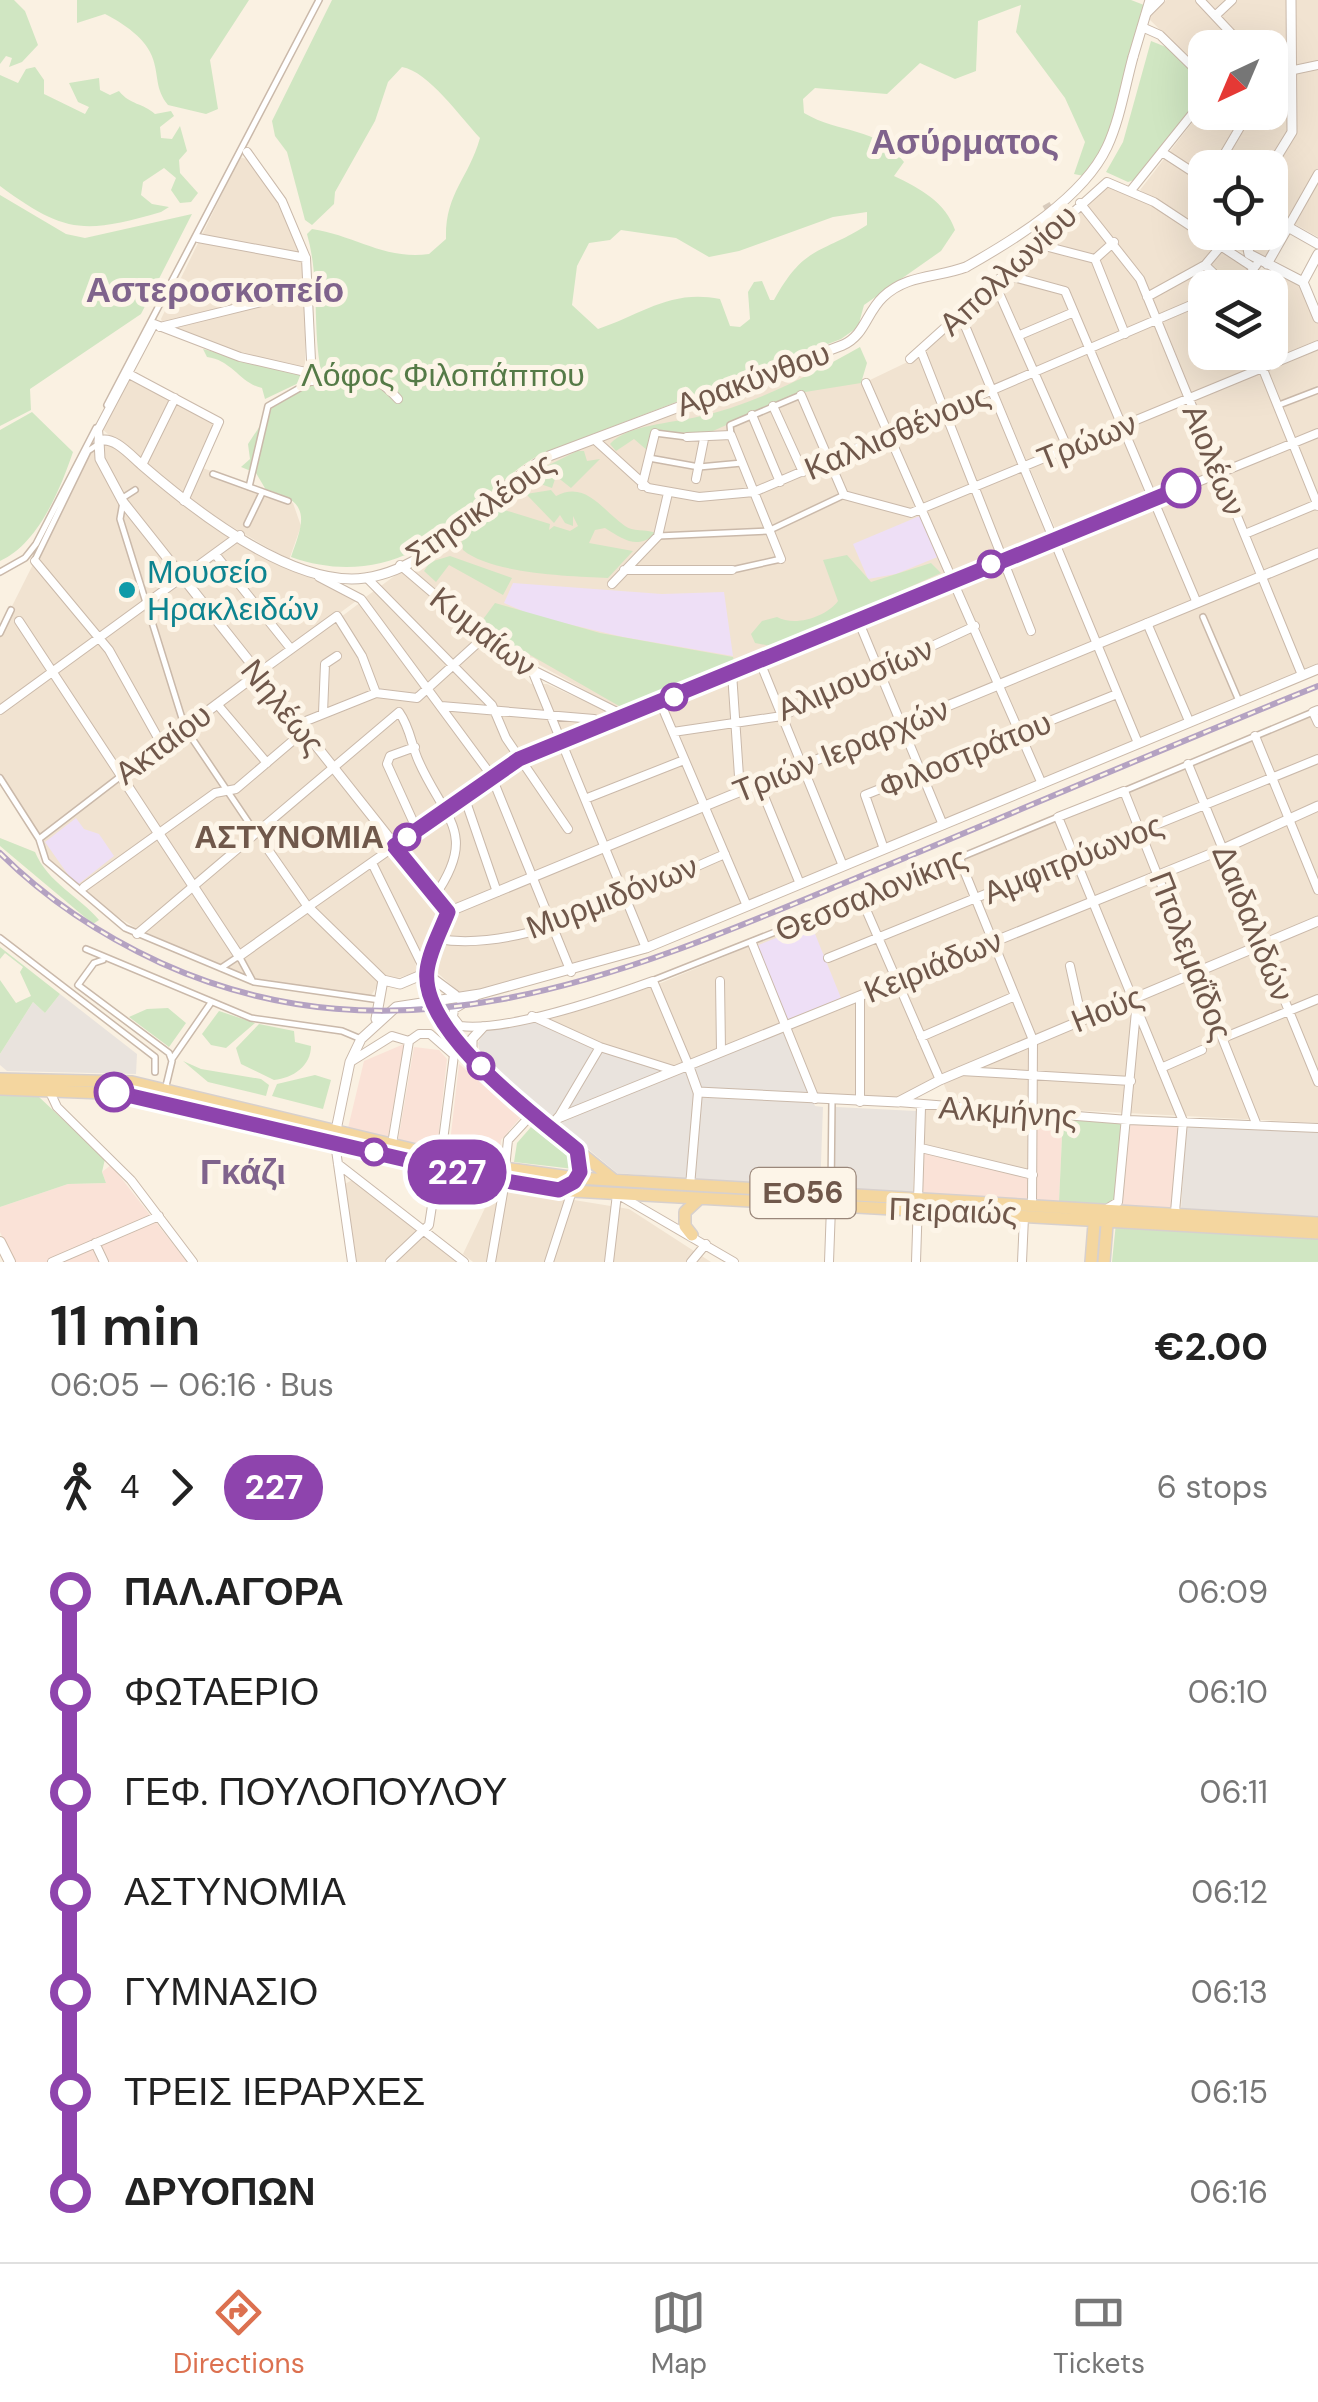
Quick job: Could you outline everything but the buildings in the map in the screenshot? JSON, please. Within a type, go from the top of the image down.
[{"type":"main road","name":"Πειραιώς","points":[[0,1079],[109,1080],[166,1090],[335,1137],[392,1144],[440,1162]]},
{"type":"main road","name":"Πειραιώς","points":[[0,1089],[130,1094],[566,1190],[700,1199],[1101,1213],[1318,1233]]},
{"type":"main road","points":[[577,1150],[614,1180]]},
{"type":"main road","name":"Πειραιώς","points":[[505,1175],[690,1186],[831,1201]]},
{"type":"main road","points":[[566,1190],[577,1178]]},
{"type":"main road","points":[[692,1235],[685,1226],[685,1212],[700,1199]]},
{"type":"main road","name":"Πειραιώς","points":[[1101,1213],[1175,1212],[1318,1223]]},
{"type":"main road","points":[[1091,1262],[1101,1213]]},
{"type":"main road","points":[[1101,1213],[1104,1262]]},
{"type":"main road","points":[[0,1242],[10,1262]]},
{"type":"street","points":[[0,572],[25,558],[36,544],[155,324],[195,237],[244,150],[319,0]]},
{"type":"street","name":"Αρακύνθου","points":[[594,439],[843,346],[858,337],[880,301],[902,283],[966,267],[1050,209],[1098,163],[1113,132],[1150,0]]},
{"type":"street","points":[[1146,14],[1160,0]]},
{"type":"street","points":[[1200,0],[1228,30]]},
{"type":"street","points":[[1215,16],[1232,0]]},
{"type":"street","points":[[1281,150],[1292,132],[1290,0]]},
{"type":"street","points":[[1142,27],[1160,35],[1188,62]]},
{"type":"street","points":[[1288,71],[1318,64]]},
{"type":"street","points":[[1188,119],[1132,189],[1188,224]]},
{"type":"street","points":[[244,150],[282,201],[306,258],[311,377]]},
{"type":"street","points":[[1162,152],[1188,169]]},
{"type":"street","points":[[1318,174],[1288,226],[1318,244]]},
{"type":"street","name":"Απολλωνίου","points":[[910,359],[1006,274],[1056,221],[1107,182],[1132,189]]},
{"type":"street","points":[[1148,215],[1154,202]]},
{"type":"street","name":"Αιολέων","points":[[1080,203],[1132,265],[1147,296],[1302,675]]},
{"type":"street","points":[[195,237],[306,258]]},
{"type":"street","points":[[1096,258],[1114,242]]},
{"type":"street","points":[[1037,244],[1096,258]]},
{"type":"street","points":[[1147,296],[1204,265],[1217,250]]},
{"type":"street","points":[[1230,250],[1303,282],[1318,318]]},
{"type":"street","points":[[1249,250],[1260,264]]},
{"type":"street","points":[[1252,270],[1270,250]]},
{"type":"street","points":[[1303,282],[1318,254]]},
{"type":"street","points":[[1096,258],[1125,334]]},
{"type":"street","points":[[1204,265],[1210,270]]},
{"type":"street","points":[[1006,274],[1065,290],[1197,603]]},
{"type":"street","points":[[995,284],[1068,448]]},
{"type":"street","points":[[155,324],[310,290]]},
{"type":"street","name":"Καλλισθένους","points":[[642,486],[692,497],[754,492],[1188,307]]},
{"type":"street","points":[[1020,334],[1074,312]]},
{"type":"street","points":[[961,316],[1138,743]]},
{"type":"street","points":[[155,324],[240,358],[311,377],[360,370],[375,377],[398,399]]},
{"type":"street","name":"Τρώων","points":[[1288,357],[1318,345]]},
{"type":"street","points":[[921,351],[1031,630]]},
{"type":"street","name":"Τρώων","points":[[844,496],[911,513],[1257,370]]},
{"type":"street","points":[[1244,534],[1318,505],[1263,370]]},
{"type":"street","points":[[126,372],[219,422],[184,501]]},
{"type":"street","points":[[98,443],[98,430],[126,372]]},
{"type":"street","points":[[249,487],[268,406],[311,377]]},
{"type":"street","points":[[866,383],[1042,784]]},
{"type":"street","points":[[1277,406],[1318,390]]},
{"type":"street","points":[[624,570],[732,570],[781,559],[768,531],[731,435],[730,426],[801,395],[844,496],[768,531],[658,536]]},
{"type":"street","points":[[142,465],[175,398]]},
{"type":"street","points":[[774,406],[803,472]]},
{"type":"street","points":[[752,415],[780,482]]},
{"type":"street","points":[[642,486],[655,433],[704,439],[731,435]]},
{"type":"street","points":[[220,968],[519,759],[1318,434]]},
{"type":"street","points":[[162,745],[100,639],[35,561],[88,451],[108,439],[142,465],[148,478],[184,501],[361,600],[491,775],[570,972]]},
{"type":"street","points":[[594,439],[642,486]]},
{"type":"street","name":"Στησικλέους","points":[[366,578],[400,566],[448,538],[530,467],[594,439]]},
{"type":"street","points":[[692,497],[704,439]]},
{"type":"street","name":"Νηλέως","points":[[98,443],[122,500],[256,675],[448,912]]},
{"type":"street","points":[[649,458],[699,467],[742,463]]},
{"type":"street","points":[[212,474],[288,500]]},
{"type":"street","points":[[135,490],[122,500],[120,520],[185,728],[255,832]]},
{"type":"street","points":[[612,584],[658,536],[668,492]]},
{"type":"street","points":[[247,524],[262,493]]},
{"type":"street","points":[[0,710],[240,535]]},
{"type":"street","name":"Τριών Ιεραρχών","points":[[448,912],[1318,553]]},
{"type":"street","points":[[215,554],[291,649]]},
{"type":"street","name":"Κυμαίων","points":[[400,566],[482,640],[534,674],[625,716]]},
{"type":"street","points":[[302,568],[366,578],[492,705],[491,712],[519,759],[568,829]]},
{"type":"street","points":[[0,633],[11,610],[254,982]]},
{"type":"street","name":"Ακταίου","points":[[39,839],[337,616],[362,656],[376,693]]},
{"type":"street","points":[[1202,617],[1239,701]]},
{"type":"street","points":[[858,620],[943,825]]},
{"type":"street","points":[[1148,623],[1189,721]]},
{"type":"street","name":"Αλιμουσίων","points":[[673,732],[782,716],[974,626]]},
{"type":"street","points":[[81,890],[215,793],[230,791],[267,762],[299,729],[323,713],[376,693],[416,698],[482,640]]},
{"type":"street","points":[[323,713],[325,664],[336,656]]},
{"type":"street","points":[[760,662],[844,866]]},
{"type":"street","name":"Θεσσαλονίκης","points":[[375,1021],[396,1007],[480,994],[646,948],[1318,669]]},
{"type":"street","points":[[732,673],[740,792]]},
{"type":"street","points":[[534,674],[646,948]]},
{"type":"street","name":"Φιλοστράτου","points":[[884,849],[865,795],[1118,694]]},
{"type":"street","points":[[660,702],[746,906]]},
{"type":"street","points":[[217,704],[267,762]]},
{"type":"street","points":[[440,706],[594,720],[603,726]]},
{"type":"street","points":[[1316,711],[1318,723]]},
{"type":"street","name":"Θεσσαλονίκης","points":[[483,1026],[653,981],[1316,711]]},
{"type":"street","points":[[137,934],[400,712],[417,758],[447,809],[458,850],[434,897]]},
{"type":"street","points":[[1255,736],[1318,890]]},
{"type":"street","points":[[415,746],[390,756],[387,764],[417,830]]},
{"type":"street","name":"Αμφιτρύωνος","points":[[828,958],[1318,759]]},
{"type":"street","points":[[585,799],[684,760]]},
{"type":"street","name":"Δαιδαλιδών","points":[[1188,764],[1318,1082]]},
{"type":"street","points":[[0,778],[39,839],[46,861],[137,934],[254,982],[381,1001]]},
{"type":"street","points":[[759,784],[800,884]]},
{"type":"street","name":"Πτολεμαΐδος","points":[[1124,790],[1256,1122]]},
{"type":"street","points":[[464,796],[496,892]]},
{"type":"street","name":"Κειριάδων","points":[[550,1127],[558,1118],[1223,849],[1318,806]]},
{"type":"street","points":[[1058,817],[1183,1121],[1175,1212]]},
{"type":"street","points":[[269,851],[308,907],[382,980],[400,984],[426,973],[448,912]]},
{"type":"street","name":"Μυρμιδόνων","points":[[438,938],[455,942],[552,925],[725,854]]},
{"type":"street","points":[[959,858],[1033,1040],[1033,1175],[1022,1262]]},
{"type":"street","points":[[372,863],[426,973],[445,1025],[470,1056],[577,1150],[581,1166],[577,1178]]},
{"type":"street","points":[[860,898],[940,1080]]},
{"type":"street","name":"Ηούς","points":[[898,1102],[960,1071],[1082,1020],[1134,1003],[1197,971],[1318,921]]},
{"type":"street","points":[[0,938],[155,1057],[155,1072]]},
{"type":"street","points":[[752,943],[815,1100]]},
{"type":"street","points":[[86,949],[210,1003],[272,1024],[342,1031],[361,1038]]},
{"type":"street","points":[[106,960],[94,963],[78,985],[172,1059]]},
{"type":"street","points":[[1070,966],[1082,1020]]},
{"type":"street","points":[[426,973],[440,988],[461,996]]},
{"type":"street","points":[[352,1262],[335,1137],[350,1062],[361,1038],[375,1021],[382,980]]},
{"type":"street","points":[[720,980],[721,1050]]},
{"type":"street","points":[[653,981],[698,1092],[690,1186]]},
{"type":"street","points":[[480,994],[457,1006],[453,1017],[460,1026],[483,1026]]},
{"type":"street","points":[[860,996],[860,1102]]},
{"type":"street","points":[[921,1037],[1015,996]]},
{"type":"street","points":[[1223,1038],[1318,999]]},
{"type":"street","points":[[166,1090],[172,1059],[210,1003]]},
{"type":"street","points":[[1101,1213],[1118,1202],[1128,1120],[1134,1003]]},
{"type":"street","points":[[532,1016],[600,1047],[673,1070]]},
{"type":"street","points":[[470,1056],[472,1039],[483,1026]]},
{"type":"street","points":[[132,1040],[139,1031]]},
{"type":"street","points":[[350,1062],[392,1036],[409,1041],[430,1034],[454,1055],[470,1056]]},
{"type":"street","points":[[392,1144],[409,1041]]},
{"type":"street","points":[[558,1118],[600,1047]]},
{"type":"street","points":[[1161,1068],[1202,1050]]},
{"type":"street","points":[[390,1262],[425,1232],[440,1162],[454,1055]]},
{"type":"street","points":[[960,1071],[1131,1081]]},
{"type":"street","points":[[49,1090],[59,1110],[130,1180],[192,1262]]},
{"type":"street","name":"Αλκμήνης","points":[[698,1092],[898,1102],[921,1107],[1128,1120],[1256,1122],[1318,1128]]},
{"type":"street","points":[[828,1262],[832,1100]]},
{"type":"street","points":[[916,1262],[921,1107]]},
{"type":"street","points":[[491,1262],[508,1140],[533,1113]]},
{"type":"street","points":[[920,1148],[1033,1175]]},
{"type":"street","points":[[338,1164],[464,1262]]},
{"type":"street","points":[[549,1262],[566,1190]]},
{"type":"street","points":[[609,1262],[617,1194],[734,1262]]},
{"type":"street","points":[[52,1262],[159,1216]]},
{"type":"street","points":[[96,1244],[104,1262]]},
{"type":"street","points":[[691,1262],[706,1244]]},
{"type":"shaded area","points":[[1166,0],[1318,0],[1318,63],[1288,70],[1288,30],[1188,30],[1188,57],[1148,18]]},
{"type":"shaded area","points":[[1318,69],[1318,237],[1291,222],[1288,227],[1288,150],[1188,150],[1188,222],[1140,190],[1188,128],[1288,130],[1288,75]]},
{"type":"shaded area","points":[[240,157],[249,160],[271,190],[301,252],[305,272],[305,369],[227,352],[165,328],[161,319]]},
{"type":"shaded area","points":[[1109,185],[1137,194],[1188,227],[1188,250],[1223,250],[1254,270],[1188,270],[1188,370],[1288,370],[1288,276],[1302,282],[1318,322],[1318,432],[1058,535],[965,315]]},
{"type":"shaded area","points":[[1238,250],[1274,250],[1267,262]]},
{"type":"shaded area","points":[[961,318],[1054,537],[626,713],[498,642],[415,572],[416,566],[446,548],[523,477],[558,457],[669,416],[815,371],[870,380],[920,356]]},
{"type":"shaded area","points":[[130,372],[219,418],[221,428],[203,468],[293,503],[301,526],[289,560],[184,499],[102,429]]},
{"type":"shaded area","points":[[1318,438],[1318,668],[1140,740],[1059,540]]},
{"type":"shaded area","points":[[111,441],[181,504],[316,580],[354,595],[356,601],[39,836],[0,776],[0,630],[89,453]]},
{"type":"shaded area","points":[[922,515],[940,556],[896,574],[868,579],[853,544]]},
{"type":"shaded area","points":[[1055,542],[1138,741],[845,864],[762,664]]},
{"type":"shaded area","points":[[404,569],[531,684],[547,684],[610,713],[616,723],[759,665],[842,865],[573,971],[496,782],[363,599]]},
{"type":"shaded area","points":[[513,583],[662,594],[724,592],[733,656],[623,637],[534,616],[504,603]]},
{"type":"shaded area","points":[[361,602],[484,769],[569,972],[460,993],[423,960],[415,963],[418,972],[394,979],[384,976],[370,997],[255,980],[136,928],[75,891],[43,861],[41,841]]},
{"type":"shaded area","points":[[1318,711],[1318,917],[1262,940],[1190,765]]},
{"type":"shaded area","points":[[1186,766],[1259,942],[940,1078],[863,899]]},
{"type":"shaded area","points":[[76,818],[84,829],[99,834],[114,856],[76,886],[45,842]]},
{"type":"shaded area","points":[[859,901],[937,1078],[889,1101],[813,1096],[677,1069],[591,1042],[537,1018],[589,1008],[651,987]]},
{"type":"shaded area","points":[[1318,923],[1318,1074],[1264,945]]},
{"type":"shaded area","points":[[811,924],[841,998],[786,1020],[756,946]]},
{"type":"shaded area","points":[[1261,947],[1318,1085],[1318,1123],[952,1104],[942,1080]]},
{"type":"shaded area","points":[[60,994],[137,1054],[136,1074],[7,1071],[0,1065],[0,1054],[33,1002],[45,1013]]},
{"type":"shaded area","points":[[532,1019],[552,1030],[679,1074],[785,1029],[815,1106],[823,1107],[820,1190],[617,1173],[487,1065],[480,1053],[478,1043],[485,1029]]},
{"type":"shaded area","points":[[404,1044],[388,1138],[348,1128],[364,1061]]},
{"type":"shaded area","points":[[414,1047],[439,1050],[447,1059],[437,1149],[398,1141]]},
{"type":"shaded area","points":[[459,1064],[521,1117],[501,1140],[499,1160],[449,1151]]},
{"type":"shaded area","points":[[836,1107],[916,1111],[913,1195],[832,1192]]},
{"type":"shaded area","points":[[925,1108],[1033,1114],[1032,1174],[923,1148]]},
{"type":"shaded area","points":[[1036,1113],[1063,1115],[1059,1202],[1033,1201]]},
{"type":"shaded area","points":[[1131,1120],[1182,1124],[1176,1208],[1120,1206]]},
{"type":"shaded area","points":[[1186,1124],[1318,1132],[1318,1218],[1181,1209]]},
{"type":"shaded area","points":[[924,1151],[1031,1175],[1029,1201],[922,1197]]},
{"type":"shaded area","points":[[111,1165],[187,1262],[14,1262],[0,1232],[0,1207],[68,1184],[106,1183],[102,1172]]},
{"type":"shaded area","points":[[352,1180],[456,1262],[357,1262],[345,1184]]},
{"type":"shaded area","points":[[495,1187],[629,1209],[711,1262],[473,1262],[463,1254]]},
{"type":"green space","points":[[0,0],[14,0],[25,11],[38,45],[22,62],[9,67],[12,58],[6,56],[0,64]]},
{"type":"green space","points":[[77,0],[249,0],[210,60],[218,109],[206,114],[168,105],[159,88],[150,52],[140,38],[105,14],[77,23]]},
{"type":"green space","name":"Λόφος Φιλοπάππου","points":[[332,0],[1131,0],[1144,5],[1104,149],[1084,176],[1074,174],[1085,142],[1065,98],[1016,32],[1021,5],[978,21],[976,71],[955,79],[920,63],[887,94],[815,88],[803,99],[804,113],[882,142],[904,162],[894,176],[922,191],[945,211],[955,230],[941,251],[864,305],[858,327],[841,339],[541,454],[433,540],[389,561],[366,566],[317,564],[291,557],[301,523],[298,507],[266,490],[256,473],[241,467],[250,459],[248,444],[275,403],[323,379],[307,234],[312,229],[383,250],[429,254],[446,239],[453,198],[480,138],[433,86],[402,67],[388,82],[375,121],[335,192],[334,204],[312,225],[305,220],[287,152],[275,136],[272,121]],"holes":[[[867,212],[867,225],[805,260],[774,300],[770,300],[762,281],[754,282],[748,292],[750,319],[740,327],[730,326],[720,299],[671,300],[598,329],[572,305],[577,266],[589,243],[610,240],[621,230],[676,238],[709,257],[739,251],[833,217]]]},
{"type":"green space","points":[[1151,41],[1171,49],[1188,66],[1188,116],[1137,179],[1128,182],[1106,172],[1123,142]]},
{"type":"green space","points":[[35,67],[44,80],[44,94],[85,114],[89,107],[78,102],[69,83],[99,78],[100,90],[110,95],[119,91],[155,114],[171,111],[174,116],[160,127],[161,138],[172,139],[180,126],[187,151],[179,160],[180,173],[198,193],[191,202],[180,203],[171,190],[176,178],[164,168],[143,182],[141,195],[152,204],[169,207],[112,224],[76,225],[42,213],[0,186],[0,75],[18,83],[26,69]]},
{"type":"green space","points":[[0,195],[66,234],[85,238],[192,214],[141,314],[30,389],[31,410],[0,426]]},
{"type":"green space","points":[[860,347],[867,363],[861,383],[799,393],[706,434],[655,431],[648,451],[634,439],[616,451],[610,444],[638,429],[718,412],[760,397]]},
{"type":"green space","points":[[203,349],[303,374],[307,379],[265,399],[262,388],[207,357]]},
{"type":"green space","points":[[32,412],[73,452],[54,499],[36,529],[14,553],[0,561],[0,430]]},
{"type":"green space","points":[[584,451],[587,461],[600,459],[571,488],[556,476],[552,488],[529,480],[513,490],[527,476]]},
{"type":"green space","points":[[551,490],[556,496],[567,492],[585,494],[628,528],[656,533],[637,542],[605,528],[595,530],[589,543],[633,551],[608,578],[512,569],[463,550],[461,538],[498,508],[550,524],[549,530],[554,526],[570,531],[578,526],[573,516],[573,526],[560,515],[554,523],[526,494]]},
{"type":"green space","points":[[847,555],[871,582],[931,563],[941,573],[788,641],[771,646],[755,643],[751,634],[762,621],[777,617],[801,621],[833,607],[838,601],[823,560]]},
{"type":"green space","points":[[450,556],[512,578],[503,595],[449,565],[436,582],[424,571],[430,562]]},
{"type":"green space","points":[[495,603],[600,633],[733,657],[735,665],[626,710],[483,628],[481,622]]},
{"type":"green space","points":[[0,838],[35,852],[56,881],[99,920],[93,924],[0,846]]},
{"type":"green space","points":[[0,947],[60,994],[45,1013],[33,1002],[0,1054],[0,980],[16,1003],[31,996],[20,972],[23,967],[5,953],[0,959]]},
{"type":"green space","points":[[168,1008],[186,1023],[169,1047],[129,1017],[147,1009]]},
{"type":"green space","points":[[219,1011],[255,1023],[226,1048],[211,1045],[202,1034]]},
{"type":"green space","points":[[259,1024],[294,1031],[295,1042],[311,1046],[300,1070],[274,1080],[241,1064],[236,1048]]},
{"type":"green space","points":[[183,1061],[201,1069],[261,1079],[269,1085],[266,1096],[208,1082]]},
{"type":"green space","points":[[315,1075],[331,1080],[323,1109],[272,1096],[277,1084]]},
{"type":"green space","points":[[0,1095],[39,1097],[105,1159],[102,1172],[106,1183],[68,1184],[0,1207]]},
{"type":"green space","points":[[1063,1115],[1126,1120],[1115,1205],[1059,1202]]},
{"type":"green space","points":[[531,1127],[573,1160],[574,1169],[514,1162],[517,1143]]},
{"type":"green space","points":[[1116,1223],[1318,1238],[1318,1262],[1112,1262]]},
{"type":"tunnel","points":[[1046,204],[1054,218]]},
{"type":"railway","points":[[0,853],[76,915],[161,963],[254,995],[346,1009],[437,1008],[526,994],[615,971],[703,940],[1318,686]]},
{"type":"bus line","name":"227","points":[[114,1092],[471,1175],[559,1190],[568,1186],[580,1172],[577,1150],[467,1054],[442,1020],[426,973],[448,912],[394,846],[519,759],[1181,488]]},
{"type":"place","name":"Μουσείο Ηρακλειδών","points":[[127,590]]},
{"type":"place","name":"ΑΣΤΥΝΟΜΙΑ","points":[[407,837]]},
{"type":"district","name":"Ασύρματος","points":[[965,142]]},
{"type":"district","name":"Αστεροσκοπείο","points":[[215,290]]},
{"type":"district","name":"Γκάζι","points":[[243,1172]]}]
